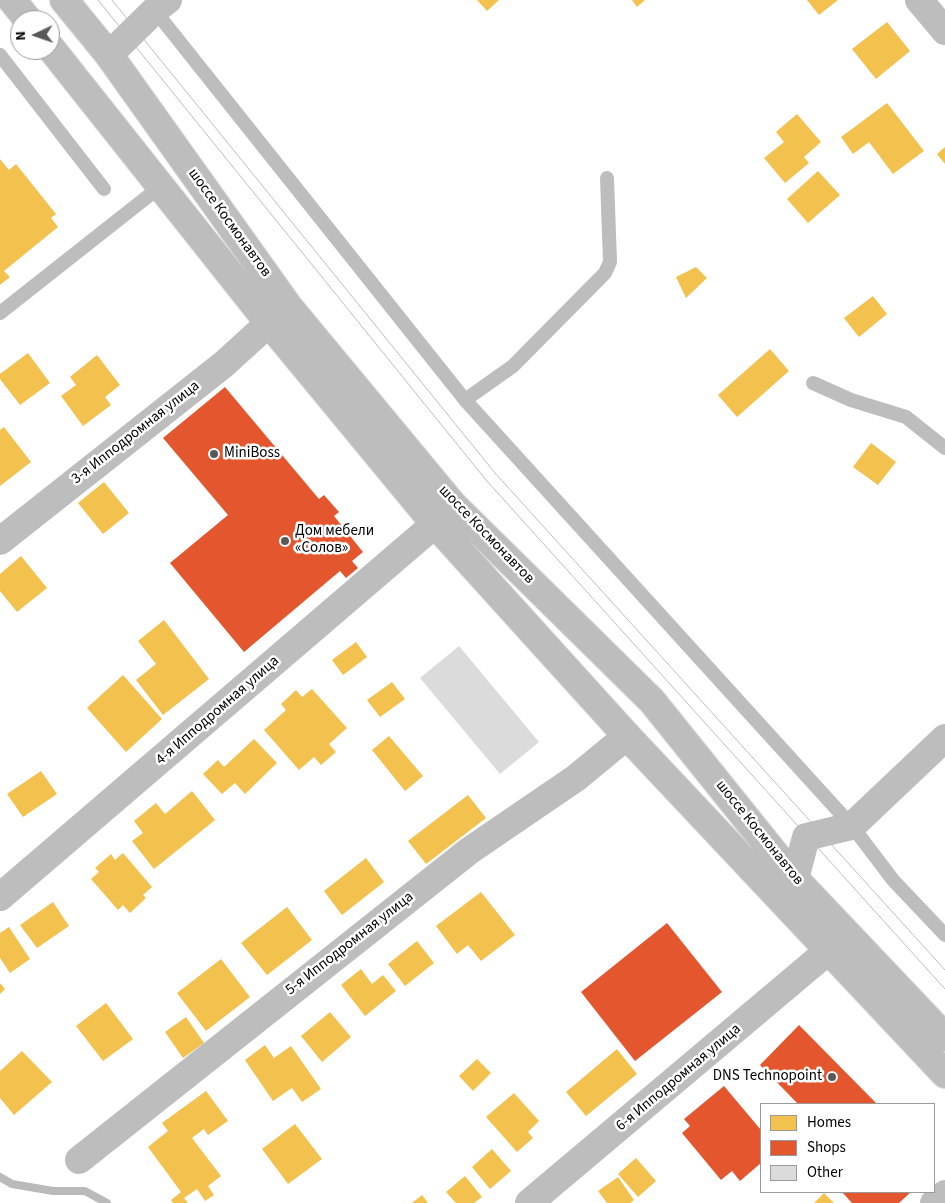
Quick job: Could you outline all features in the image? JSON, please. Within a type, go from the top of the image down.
[{"type":"main road","points":[[12,0],[20,10]]},
{"type":"main road","name":"шоссе Космонавтов","points":[[64,0],[109,55],[288,306],[453,505],[652,701],[795,879],[945,1037]]},
{"type":"main road","points":[[919,0],[945,31]]},
{"type":"main road","points":[[109,55],[156,3]]},
{"type":"main road","name":"шоссе Космонавтов","points":[[60,60],[269,323],[436,524],[627,736],[945,1074]]},
{"type":"main road","name":"3-я Ипподромная улица","points":[[0,541],[224,364],[269,323]]},
{"type":"main road","name":"4-я Ипподромная улица","points":[[0,897],[436,524]]},
{"type":"main road","name":"5-я Ипподромная улица","points":[[79,1160],[470,850],[576,778],[627,736]]},
{"type":"main road","points":[[795,879],[806,837],[852,826],[945,738]]},
{"type":"main road","name":"6-я Ипподромная улица","points":[[529,1203],[828,951]]},
{"type":"main road","points":[[934,1203],[945,1194]]},
{"type":"lane","points":[[156,3],[465,400],[852,826],[893,880],[945,936]]},
{"type":"lane","points":[[0,55],[104,189]]},
{"type":"lane","points":[[465,400],[512,366],[605,273],[610,262],[607,178]]},
{"type":"lane","points":[[0,313],[161,186]]},
{"type":"lane","points":[[813,383],[851,400],[906,417],[945,448]]},
{"type":"building: Homes","points":[[477,0],[499,0],[487,11]]},
{"type":"building: Homes","points":[[632,0],[645,0],[637,7]]},
{"type":"building: Homes","points":[[807,0],[838,0],[819,15]]},
{"type":"building: Homes","points":[[887,22],[910,51],[876,79],[852,49]]},
{"type":"building: Homes","points":[[887,103],[924,151],[893,174],[869,142],[853,154],[841,137]]},
{"type":"building: Homes","points":[[797,114],[821,142],[804,157],[809,163],[785,183],[764,158],[784,142],[776,132]]},
{"type":"building: Homes","points":[[945,147],[945,164],[937,154]]},
{"type":"building: Homes","points":[[0,159],[9,170],[16,164],[56,214],[51,218],[58,227],[4,271],[10,277],[0,285]]},
{"type":"building: Homes","points":[[818,171],[840,195],[808,223],[787,199]]},
{"type":"building: Homes","points":[[696,267],[707,278],[686,298],[676,277]]},
{"type":"building: Homes","points":[[873,296],[887,314],[859,337],[844,318]]},
{"type":"building: Homes","points":[[770,349],[789,371],[737,417],[718,395]]},
{"type":"building: Homes","points":[[28,353],[50,383],[20,405],[0,379],[0,374]]},
{"type":"building: Homes","points":[[97,355],[120,385],[105,397],[111,405],[83,426],[61,396],[76,385],[70,377]]},
{"type":"building: Homes","points":[[4,427],[31,462],[0,486],[0,430]]},
{"type":"building: Homes","points":[[871,443],[896,462],[878,485],[853,467]]},
{"type":"building: Homes","points":[[104,482],[129,513],[103,534],[78,503]]},
{"type":"building: Homes","points":[[21,556],[47,588],[17,612],[0,591],[0,574]]},
{"type":"building: Homes","points":[[164,620],[209,679],[163,715],[136,680],[156,664],[138,641]]},
{"type":"building: Homes","points":[[356,642],[367,657],[343,675],[332,660]]},
{"type":"building: Homes","points":[[123,675],[162,719],[126,752],[87,708]]},
{"type":"building: Homes","points":[[392,682],[405,699],[380,717],[367,700]]},
{"type":"building: Homes","points":[[312,689],[347,728],[329,744],[336,752],[321,765],[314,757],[299,770],[264,730],[286,710],[281,704],[296,690],[302,697]]},
{"type":"building: Homes","points":[[389,736],[423,776],[405,791],[372,750]]},
{"type":"building: Homes","points":[[254,739],[277,763],[245,794],[235,783],[222,794],[203,774],[218,760],[224,767]]},
{"type":"building: Homes","points":[[41,771],[57,794],[23,817],[7,794]]},
{"type":"building: Homes","points":[[192,791],[215,820],[154,869],[132,841],[143,833],[134,821],[156,803],[165,814]]},
{"type":"building: Homes","points":[[468,795],[486,818],[426,864],[408,841]]},
{"type":"building: Homes","points":[[123,853],[152,887],[143,895],[146,898],[130,913],[123,905],[118,910],[91,879],[99,872],[95,868],[111,854],[115,860]]},
{"type":"building: Homes","points":[[366,858],[384,882],[342,915],[324,891]]},
{"type":"building: Homes","points":[[481,892],[515,935],[481,961],[468,945],[457,954],[436,926]]},
{"type":"building: Homes","points":[[53,902],[69,926],[37,948],[20,925]]},
{"type":"building: Homes","points":[[287,907],[312,940],[267,975],[241,943]]},
{"type":"building: Homes","points":[[9,927],[30,959],[10,973],[0,958],[0,933]]},
{"type":"building: Homes","points":[[417,941],[434,963],[405,986],[388,964]]},
{"type":"building: Homes","points":[[221,959],[250,997],[206,1031],[177,993]]},
{"type":"building: Homes","points":[[361,969],[372,984],[383,975],[396,991],[365,1016],[341,985]]},
{"type":"building: Homes","points":[[0,983],[5,989],[0,994]]},
{"type":"building: Homes","points":[[106,1003],[133,1039],[103,1061],[76,1026]]},
{"type":"building: Homes","points":[[330,1012],[351,1037],[322,1062],[301,1036]]},
{"type":"building: Homes","points":[[186,1017],[204,1043],[183,1058],[165,1032]]},
{"type":"building: Homes","points":[[265,1045],[274,1058],[291,1046],[321,1089],[302,1102],[292,1088],[273,1101],[245,1060]]},
{"type":"building: Homes","points":[[617,1049],[637,1074],[586,1116],[566,1092]]},
{"type":"building: Homes","points":[[22,1051],[52,1082],[14,1115],[0,1098],[0,1071]]},
{"type":"building: Homes","points":[[477,1059],[491,1073],[473,1091],[459,1076]]},
{"type":"building: Homes","points":[[206,1091],[228,1121],[208,1135],[204,1129],[192,1138],[221,1176],[208,1186],[214,1195],[205,1201],[197,1189],[184,1198],[188,1203],[173,1203],[171,1200],[181,1192],[148,1147],[168,1131],[162,1123]]},
{"type":"building: Homes","points":[[514,1093],[539,1121],[528,1132],[533,1138],[517,1152],[486,1117]]},
{"type":"building: Homes","points":[[295,1124],[322,1159],[288,1184],[262,1149]]},
{"type":"building: Homes","points":[[492,1149],[511,1171],[490,1189],[472,1167]]},
{"type":"building: Homes","points":[[636,1158],[656,1181],[638,1197],[618,1174]]},
{"type":"building: Homes","points":[[465,1176],[482,1197],[474,1203],[456,1203],[446,1192]]},
{"type":"building: Homes","points":[[618,1177],[634,1200],[630,1203],[607,1203],[598,1191]]},
{"type":"building: Homes","points":[[824,1193],[834,1203],[814,1203]]},
{"type":"building: Homes","points":[[422,1195],[428,1203],[412,1203]]},
{"type":"building: Shops","points":[[225,387],[319,499],[324,495],[339,512],[334,516],[363,552],[352,561],[358,568],[346,578],[340,571],[244,652],[170,563],[228,515],[163,438]]},
{"type":"building: Shops","points":[[667,923],[722,992],[635,1061],[581,992]]},
{"type":"building: Shops","points":[[799,1025],[876,1103],[797,1103],[760,1065]]},
{"type":"building: Shops","points":[[724,1086],[760,1129],[760,1164],[740,1181],[732,1171],[721,1180],[682,1133],[690,1126],[684,1119]]},
{"type":"building: Shops","points":[[843,1193],[910,1193],[899,1203],[852,1203]]},
{"type":"building: Other","points":[[459,646],[539,742],[500,774],[420,678]]},
{"type":"waterway","points":[[0,1177],[12,1184],[53,1191],[85,1191],[107,1203]]},
{"type":"tram line","points":[[98,0],[486,480],[945,989]]},
{"type":"tram line","points":[[112,0],[495,473],[945,970]]},
{"type":"place","name":"MiniBoss","points":[[214,454]]},
{"type":"place","name":"Дом мебели «Солов»","points":[[285,541]]},
{"type":"place","name":"DNS Technopoint","points":[[832,1077]]}]
